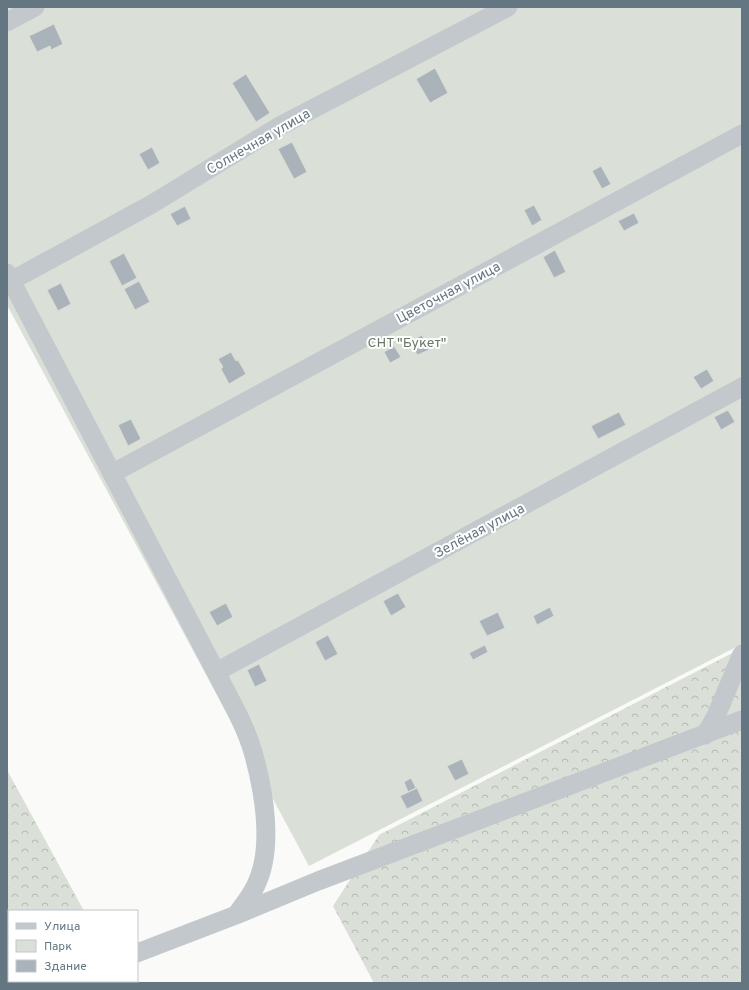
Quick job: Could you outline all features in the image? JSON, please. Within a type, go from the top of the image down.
[{"type":"street","points":[[7,22],[35,7]]},
{"type":"street","name":"Солнечная улица","points":[[9,277],[152,204],[278,127],[367,82],[508,7]]},
{"type":"street","name":"Цветочная улица","points":[[112,473],[742,134]]},
{"type":"street","points":[[9,277],[216,672],[239,717],[253,752],[262,793],[266,825],[264,863],[256,884],[236,916]]},
{"type":"street","name":"Зелёная улица","points":[[216,672],[742,387]]},
{"type":"street","points":[[705,735],[716,716],[742,654]]},
{"type":"street","points":[[138,953],[236,916],[318,881],[742,720]]},
{"type":"green space","name":"СНТ \"Букет\"","points":[[7,7],[742,7],[742,644],[309,866],[7,305]]},
{"type":"green space","points":[[742,648],[742,983],[374,983],[333,906],[379,835]]},
{"type":"green space","points":[[7,770],[83,910],[8,910],[7,981]]},
{"type":"building","points":[[54,24],[63,44],[51,50],[50,46],[37,52],[29,36]]},
{"type":"building","points":[[435,68],[448,93],[430,103],[416,79]]},
{"type":"building","points":[[246,74],[270,113],[256,122],[232,83]]},
{"type":"building","points":[[292,142],[307,172],[294,179],[278,149]]},
{"type":"building","points":[[152,147],[160,163],[148,170],[139,154]]},
{"type":"building","points":[[601,166],[611,184],[602,189],[592,171]]},
{"type":"building","points":[[534,205],[542,220],[532,226],[524,210]]},
{"type":"building","points":[[185,206],[191,219],[177,226],[170,214]]},
{"type":"building","points":[[634,213],[639,223],[624,231],[618,221]]},
{"type":"building","points":[[555,250],[566,272],[554,278],[543,257]]},
{"type":"building","points":[[124,253],[137,278],[122,286],[109,261]]},
{"type":"building","points":[[139,281],[150,302],[135,310],[124,289]]},
{"type":"building","points":[[61,283],[71,304],[58,311],[47,290]]},
{"type":"building","points":[[422,335],[429,350],[417,355],[411,341]]},
{"type":"building","points":[[394,346],[401,357],[390,363],[384,352]]},
{"type":"building","points":[[231,352],[236,361],[238,360],[246,374],[229,384],[221,369],[223,367],[218,359]]},
{"type":"building","points":[[707,369],[714,381],[701,389],[693,377]]},
{"type":"building","points":[[728,410],[735,422],[721,430],[714,417]]},
{"type":"building","points":[[619,412],[626,425],[598,439],[591,426]]},
{"type":"building","points":[[131,419],[141,439],[128,446],[118,425]]},
{"type":"building","points":[[398,593],[406,607],[391,616],[383,601]]},
{"type":"building","points":[[226,603],[233,617],[217,626],[209,612]]},
{"type":"building","points":[[550,607],[554,616],[537,625],[533,616]]},
{"type":"building","points":[[498,612],[505,628],[487,636],[479,621]]},
{"type":"building","points":[[328,635],[338,654],[325,661],[315,642]]},
{"type":"building","points":[[485,645],[488,652],[473,660],[469,653]]},
{"type":"building","points":[[259,664],[267,681],[255,687],[247,670]]},
{"type":"building","points":[[462,759],[469,774],[455,781],[447,766]]},
{"type":"building","points":[[411,778],[416,788],[408,792],[404,782]]},
{"type":"building","points":[[417,788],[423,801],[407,809],[400,796]]}]
